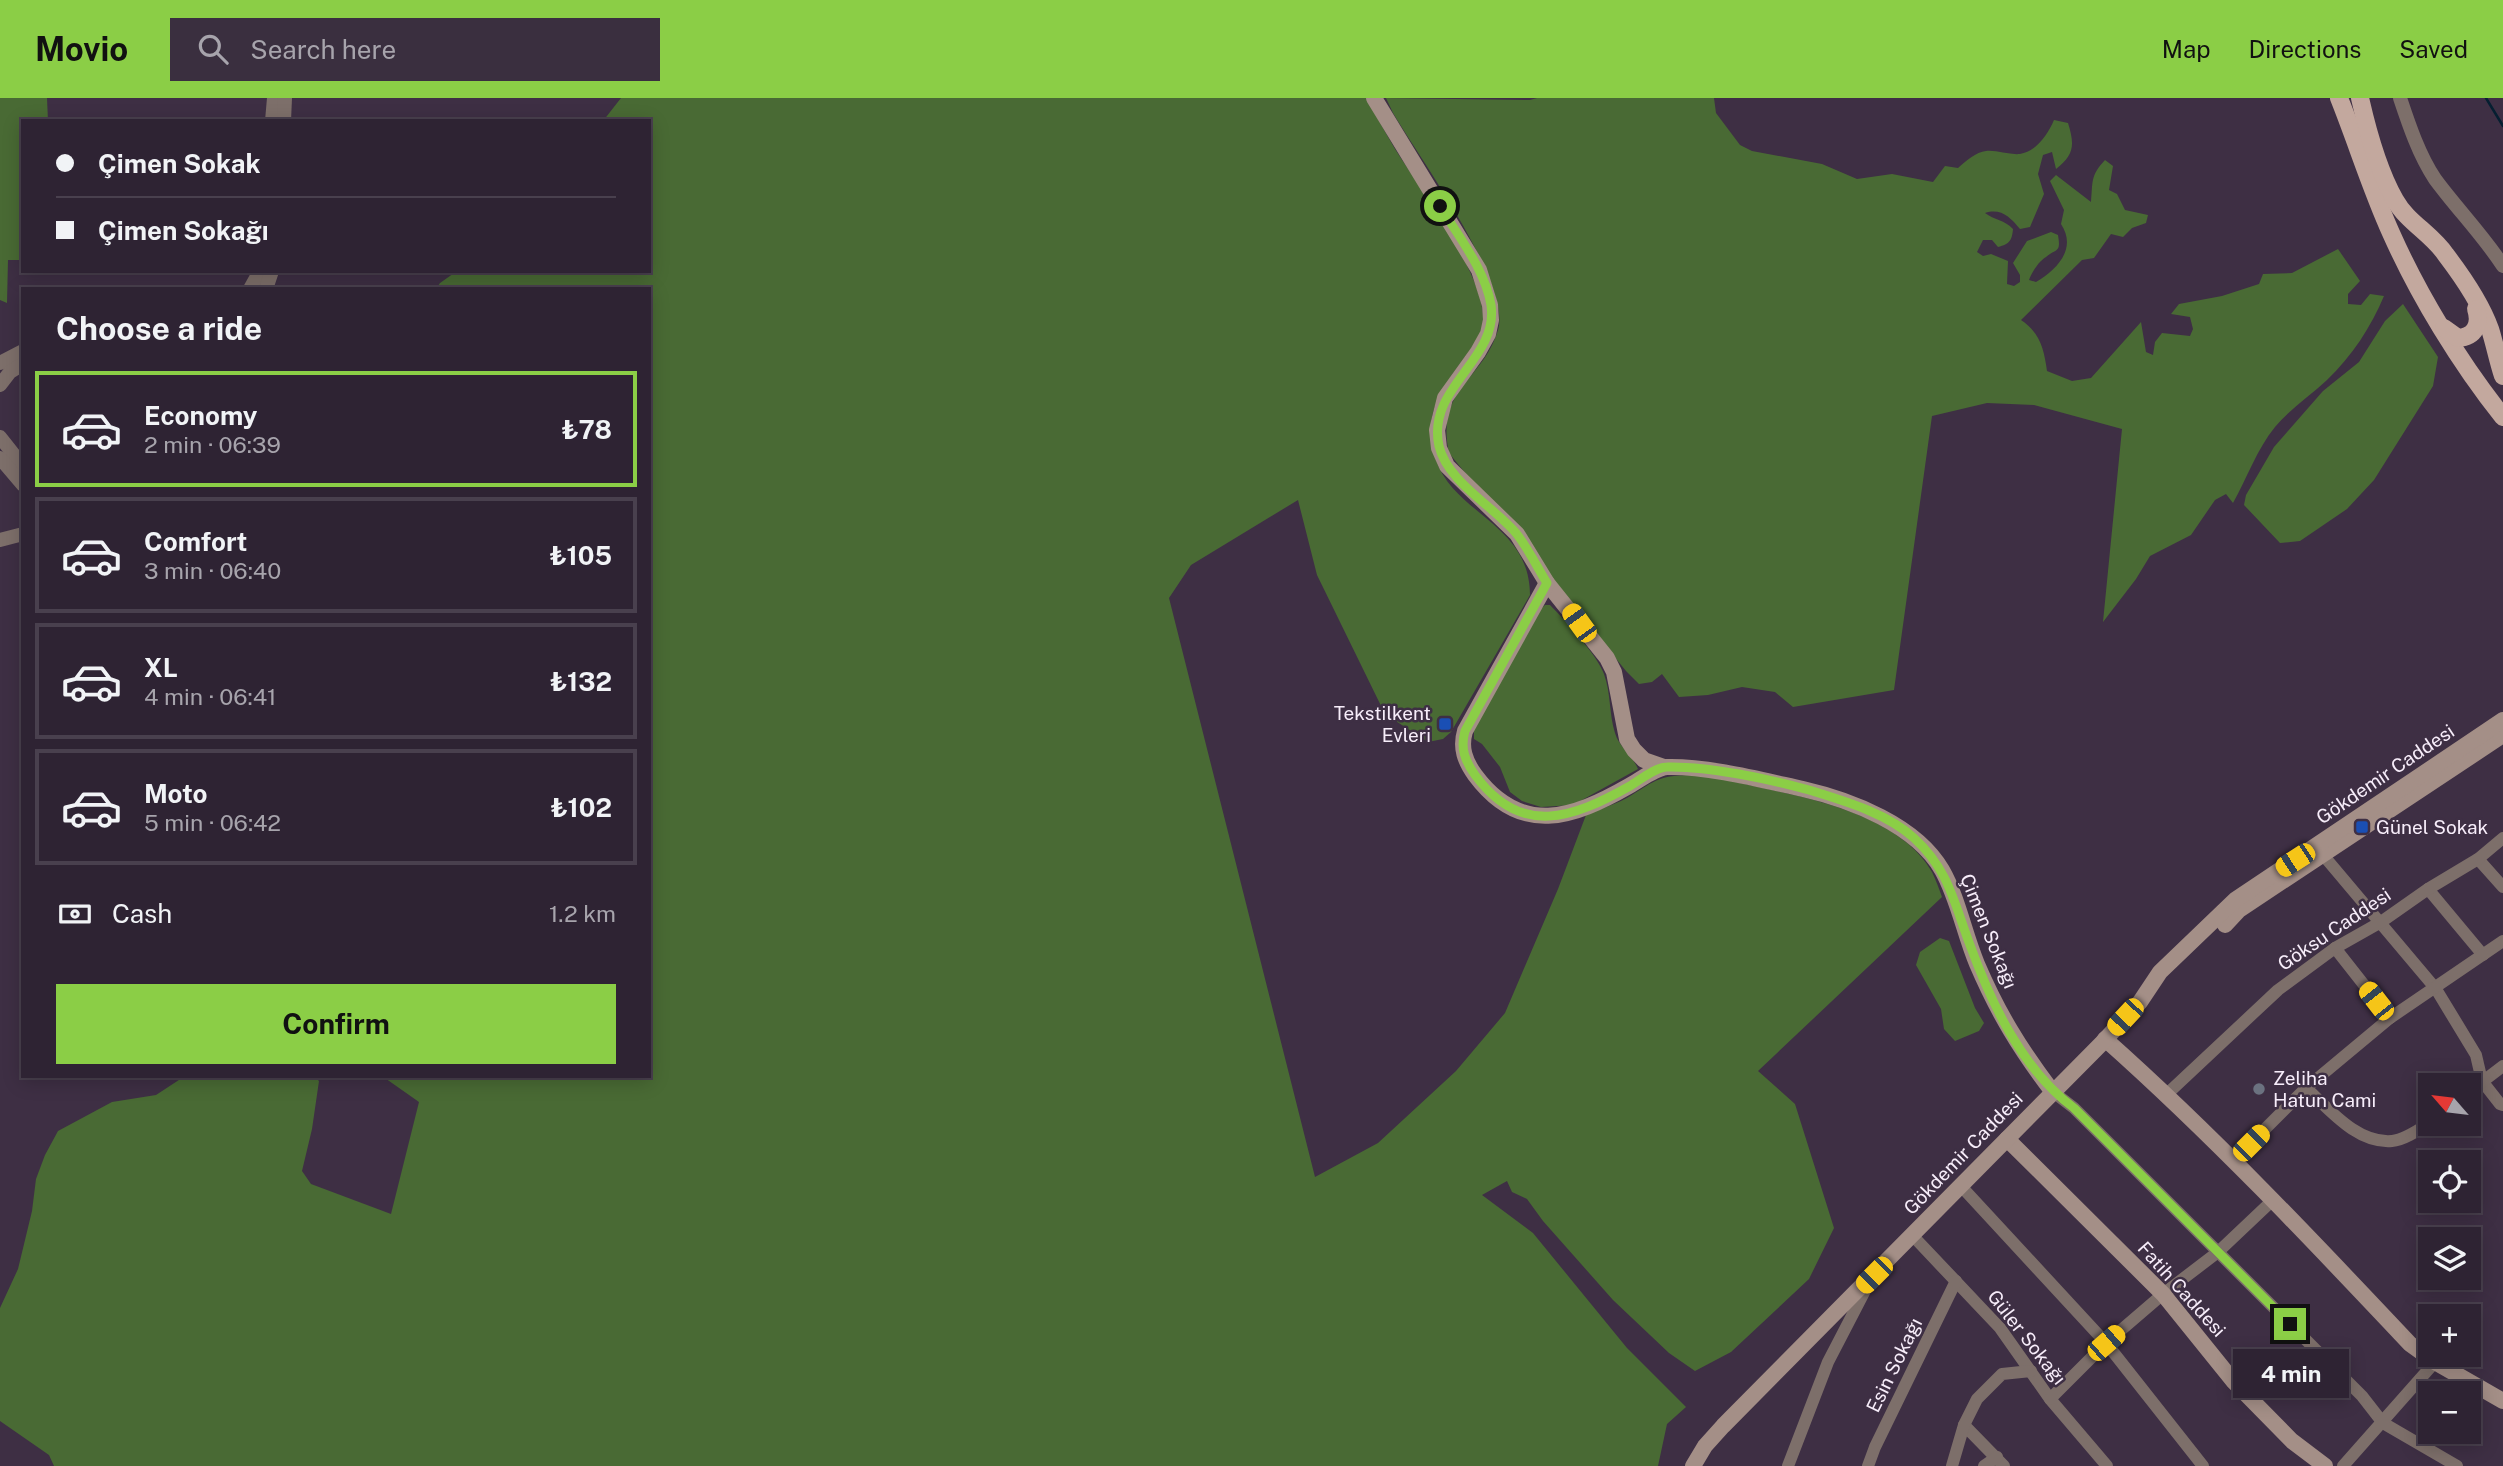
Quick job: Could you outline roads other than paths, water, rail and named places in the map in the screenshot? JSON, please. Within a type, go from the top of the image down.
[{"type":"main road","points":[[1374,98],[1479,270],[1490,305],[1489,334],[1446,398],[1437,430],[1439,448],[1447,466],[1517,534],[1547,583],[1607,658],[1618,691],[1623,726],[1634,750],[1644,760],[1664,767]]},
{"type":"main road","points":[[2339,98],[2390,232],[2413,280],[2503,417]]},
{"type":"main road","points":[[2360,98],[2373,145],[2394,199],[2403,212],[2439,246],[2462,279],[2489,328],[2503,376]]},
{"type":"main road","points":[[2441,326],[2462,338],[2476,329],[2479,323],[2462,279]]},
{"type":"main road","points":[[1547,583],[1470,719],[1461,742],[1463,754],[1471,768],[1495,797],[1513,808],[1530,815],[1559,816],[1594,806],[1664,767]]},
{"type":"main road","name":"Gökdemir Caddesi","points":[[1693,1466],[1705,1446],[1723,1426],[2105,1039],[2140,1002],[2160,972],[2235,900],[2319,851],[2503,720]]},
{"type":"main road","points":[[2319,851],[2503,735]]},
{"type":"main road","name":"Çimen Sokağı","points":[[1664,767],[1748,777],[1807,790],[1848,803],[1895,823],[1912,837],[1941,868],[1995,1004],[2020,1049],[2052,1091]]},
{"type":"main road","points":[[2105,1039],[2167,1094],[2274,1199],[2418,1350]]},
{"type":"main road","name":"Fatih Caddesi","points":[[2007,1139],[2163,1294],[2234,1382],[2292,1441],[2325,1466]]},
{"type":"main road","points":[[2444,1367],[2503,1401]]},
{"type":"street","points":[[272,119],[274,98]]},
{"type":"street","points":[[284,119],[285,98]]},
{"type":"street","points":[[2400,98],[2434,177],[2503,266]]},
{"type":"street","points":[[0,363],[21,352]]},
{"type":"street","points":[[0,385],[10,372],[21,365]]},
{"type":"street","points":[[0,437],[21,463]]},
{"type":"street","points":[[0,458],[21,483]]},
{"type":"street","points":[[0,540],[21,535]]},
{"type":"street","name":"Göksu Caddesi","points":[[2167,1094],[2278,990],[2335,948],[2479,859],[2503,838]]},
{"type":"street","points":[[2319,851],[2436,989],[2476,1055],[2480,1073]]},
{"type":"street","points":[[2479,859],[2503,887]]},
{"type":"street","points":[[2428,889],[2483,955]]},
{"type":"street","points":[[2233,1161],[2306,1088],[2390,1018],[2503,941]]},
{"type":"street","points":[[2335,948],[2390,1018]]},
{"type":"street","points":[[2503,1066],[2482,1081],[2503,1105]]},
{"type":"street","points":[[2306,1088],[2346,1125],[2368,1137],[2393,1141],[2418,1128]]},
{"type":"street","name":"Çimen Sokağı","points":[[2052,1091],[2074,1108],[2218,1252],[2361,1396],[2383,1423]]},
{"type":"street","points":[[1960,1185],[2106,1343],[2203,1466]]},
{"type":"street","points":[[2050,1399],[2106,1343],[2218,1252],[2274,1199]]},
{"type":"street","name":"Güler Sokağı","points":[[1912,1235],[2000,1328],[2050,1399],[2108,1466]]},
{"type":"street","name":"Gökdemir Caddesi","points":[[1788,1466],[1828,1362],[1874,1275]]},
{"type":"street","name":"Esin Sokağı","points":[[1868,1466],[1956,1281]]},
{"type":"street","points":[[2343,1466],[2431,1367]]},
{"type":"street","points":[[1952,1466],[1964,1424],[1977,1399],[2002,1374],[2031,1371]]},
{"type":"street","points":[[2383,1423],[2457,1466]]},
{"type":"street","points":[[1964,1424],[2001,1461],[1984,1466]]},
{"type":"waterway","points":[[2486,98],[2503,126]]},
{"type":"place","name":"Tekstilkent Evleri","points":[[1445,724]]},
{"type":"place","name":"Günel Sokak","points":[[2362,827]]},
{"type":"place","name":"Zeliha Hatun Cami","points":[[2259,1089]]}]
